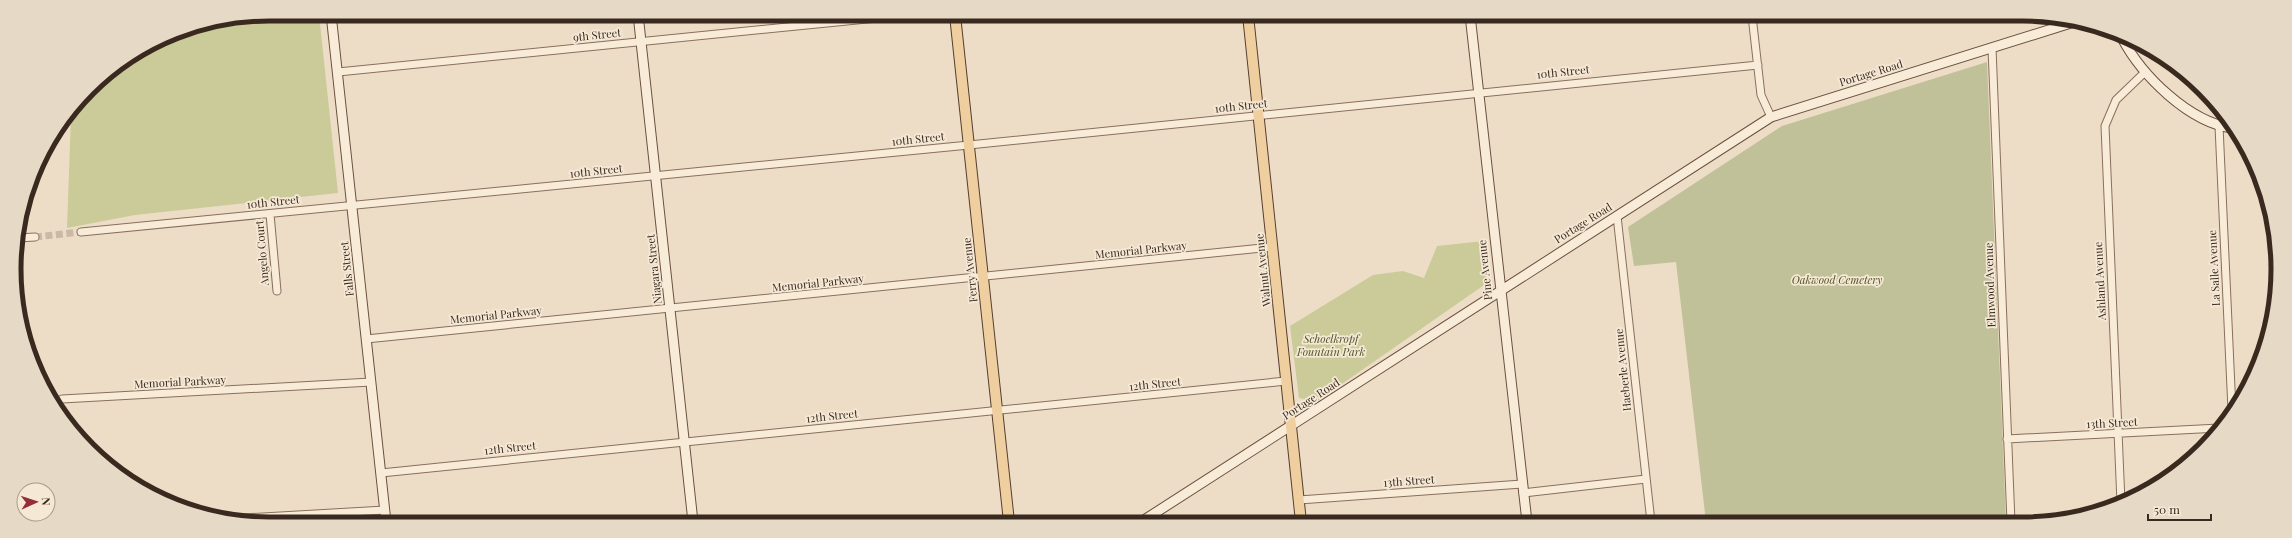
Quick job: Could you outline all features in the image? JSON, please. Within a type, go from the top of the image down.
[{"type":"main road","name":"Ferry Avenue","points":[[956,21],[1008,517]]},
{"type":"main road","name":"Walnut Avenue","points":[[1249,21],[1301,517]]},
{"type":"street","name":"Falls Street","points":[[332,21],[386,517]]},
{"type":"street","name":"Niagara Street","points":[[639,21],[692,517]]},
{"type":"street","name":"9th Street","points":[[338,72],[848,21]]},
{"type":"street","name":"Pine Avenue","points":[[1471,21],[1526,517]]},
{"type":"street","points":[[1753,21],[1761,95],[1771,117]]},
{"type":"street","name":"Portage Road","points":[[1150,517],[1771,117],[2065,25]]},
{"type":"street","points":[[2125,43],[2144,73],[2188,109],[2219,126],[2226,127]]},
{"type":"street","name":"Elmwood Avenue","points":[[1992,48],[2011,517]]},
{"type":"street","name":"10th Street","points":[[81,232],[969,145],[1478,92],[1758,65]]},
{"type":"street","name":"Ashland Avenue","points":[[2121,497],[2105,126],[2116,100],[2144,73]]},
{"type":"street","name":"La Salle Avenue","points":[[2219,126],[2232,403]]},
{"type":"street","name":"Angelo Court","points":[[270,214],[276,291]]},
{"type":"street","name":"Haeberle Avenue","points":[[1617,216],[1650,517]]},
{"type":"street","points":[[23,238],[35,237]]},
{"type":"street","name":"Memorial Parkway","points":[[366,339],[670,310],[1272,247]]},
{"type":"street","name":"12th Street","points":[[381,473],[1286,381]]},
{"type":"street","name":"Memorial Parkway","points":[[62,399],[371,382]]},
{"type":"street","name":"13th Street","points":[[2007,439],[2213,428]]},
{"type":"street","name":"13th Street","points":[[1299,500],[1522,488],[1646,479]]},
{"type":"street","points":[[265,517],[385,510]]},
{"type":"green space","points":[[269,21],[320,21],[338,193],[135,215],[67,228],[71,120],[83,105],[118,72],[145,54],[159,47],[205,29],[237,23]]},
{"type":"green space","name":"Oakwood Cemetery","points":[[1987,62],[2006,517],[1705,517],[1676,262],[1634,266],[1628,227],[1782,126]]},
{"type":"green space","name":"Schoelkropf Fountain Park","points":[[1484,241],[1487,283],[1316,402],[1299,398],[1290,326],[1373,275],[1403,271],[1424,278],[1437,246]]},
{"type":"tunnel","points":[[35,237],[81,232]]}]
